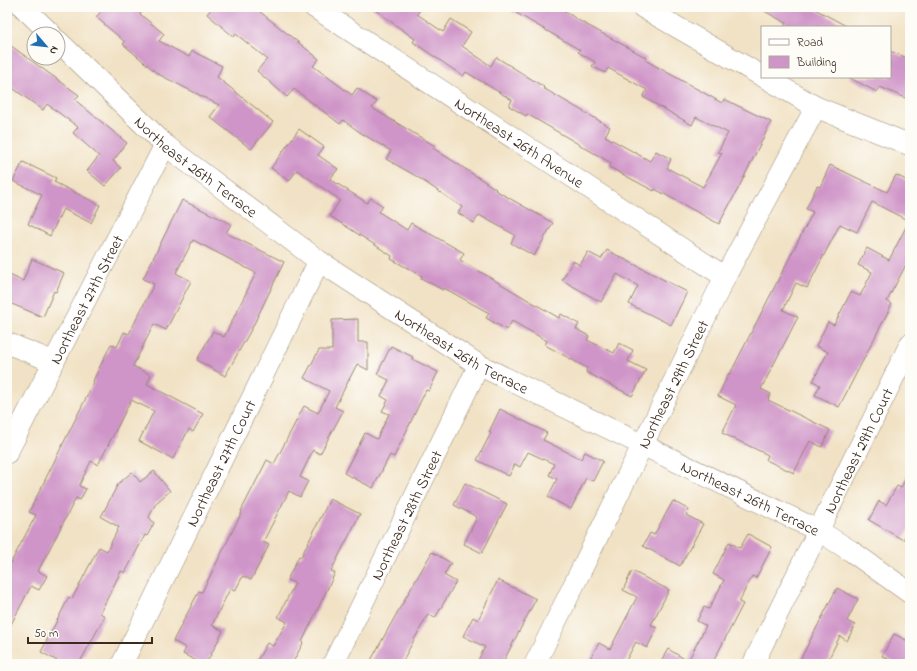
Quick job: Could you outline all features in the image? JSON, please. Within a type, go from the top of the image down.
[{"type":"street","points":[[23,7],[43,26]]},
{"type":"street","name":"Northeast 26th Avenue","points":[[314,7],[725,277]]},
{"type":"street","points":[[642,7],[761,75]]},
{"type":"street","name":"Northeast 26th Terrace","points":[[66,49],[165,145],[318,260],[479,365],[819,531],[851,551],[910,593]]},
{"type":"street","points":[[766,78],[816,107],[910,144]]},
{"type":"street","name":"Northeast 29th Street","points":[[535,664],[725,277],[816,107]]},
{"type":"street","name":"Northeast 27th Street","points":[[7,453],[165,145]]},
{"type":"street","name":"Northeast 27th Court","points":[[122,664],[318,260]]},
{"type":"street","points":[[7,343],[54,362]]},
{"type":"street","name":"Northeast 29th Court","points":[[753,664],[910,344]]},
{"type":"street","name":"Northeast 28th Street","points":[[332,664],[479,365]]},
{"type":"building","points":[[105,7],[145,7],[140,14],[164,34],[159,41],[189,57],[192,51],[222,66],[217,77],[273,122],[251,149],[210,117],[219,105],[158,74],[123,44],[125,42],[96,17]]},
{"type":"building","points":[[213,7],[254,7],[319,59],[313,66],[352,95],[357,88],[377,102],[372,108],[435,146],[433,148],[496,189],[495,190],[553,223],[534,256],[511,243],[515,235],[479,215],[474,223],[458,213],[462,207],[416,176],[386,159],[391,151],[343,120],[340,124],[294,89],[287,97],[257,71],[267,59],[236,34],[234,37],[207,14]]},
{"type":"building","points":[[371,7],[422,7],[417,14],[443,32],[451,19],[471,32],[462,46],[491,66],[496,57],[544,87],[543,88],[610,127],[605,136],[650,161],[656,151],[671,159],[667,168],[703,187],[722,153],[718,152],[728,133],[696,117],[692,125],[643,97],[647,90],[608,68],[605,73],[592,66],[595,62],[578,52],[580,50],[506,7],[559,7],[578,20],[647,58],[645,60],[722,103],[724,99],[771,122],[719,224],[655,189],[654,191],[609,167],[611,163],[527,114],[526,116],[509,106],[512,100],[466,72],[463,76],[413,42],[415,39]]},
{"type":"building","points":[[757,7],[811,7],[846,26],[784,26],[786,23]]},
{"type":"building","points":[[7,43],[26,57],[26,66],[39,66],[79,95],[75,100],[127,143],[113,161],[121,168],[105,186],[87,171],[99,156],[73,133],[78,127],[47,104],[43,110],[7,84]]},
{"type":"building","points":[[891,51],[910,59],[910,100],[880,87],[877,92],[850,78],[891,78]]},
{"type":"building","points":[[299,129],[324,147],[318,155],[338,169],[330,179],[367,203],[371,198],[383,206],[379,212],[407,230],[411,223],[464,253],[460,260],[559,318],[561,314],[579,324],[576,329],[589,336],[587,340],[614,353],[619,343],[633,350],[628,361],[646,370],[632,396],[586,372],[587,368],[545,345],[547,341],[512,321],[507,330],[486,318],[489,313],[444,288],[443,290],[421,278],[422,276],[391,259],[392,256],[330,216],[340,200],[297,170],[289,181],[271,168]]},
{"type":"building","points":[[23,162],[56,178],[54,182],[100,205],[91,223],[63,209],[50,236],[28,224],[42,195],[13,181]]},
{"type":"building","points":[[830,165],[887,192],[896,175],[910,182],[910,257],[887,301],[892,304],[839,407],[815,395],[820,385],[813,381],[828,352],[816,346],[828,322],[834,325],[851,292],[860,296],[872,272],[858,265],[867,248],[889,260],[909,221],[872,202],[857,232],[840,224],[807,288],[796,283],[783,310],[798,317],[761,389],[771,394],[768,400],[830,430],[822,447],[810,441],[794,473],[766,460],[768,455],[722,433],[736,405],[718,396],[813,212],[806,209],[817,186],[820,187]]},
{"type":"building","points":[[182,200],[231,224],[226,233],[284,262],[252,328],[225,376],[197,360],[213,331],[224,337],[256,273],[193,240],[176,273],[191,281],[166,330],[154,324],[133,366],[151,375],[147,384],[203,414],[193,432],[189,429],[173,459],[139,441],[154,411],[131,400],[98,465],[91,461],[79,486],[86,489],[80,500],[76,498],[38,571],[47,576],[39,590],[31,586],[7,632],[7,570],[36,515],[29,512],[94,382],[93,381],[111,344],[117,347],[124,332],[129,334],[154,284],[143,279]]},
{"type":"building","points":[[607,250],[687,292],[671,325],[629,304],[638,286],[617,274],[601,302],[562,280],[573,261],[580,265],[588,252],[601,259]]},
{"type":"building","points":[[32,259],[64,273],[56,292],[54,291],[43,317],[7,302],[7,274],[23,281]]},
{"type":"building","points":[[358,319],[358,342],[368,342],[368,370],[357,364],[335,407],[343,411],[320,454],[313,450],[300,477],[308,481],[300,497],[289,491],[263,542],[269,545],[251,580],[243,576],[235,591],[230,589],[212,625],[223,631],[206,664],[203,664],[183,654],[186,648],[173,641],[199,591],[202,592],[267,460],[274,464],[304,406],[318,413],[329,391],[304,378],[319,350],[332,350],[332,320]]},
{"type":"building","points":[[391,346],[413,357],[412,359],[438,372],[429,391],[426,390],[394,457],[390,455],[373,488],[344,473],[365,433],[377,439],[389,414],[382,411],[388,400],[381,396],[389,380],[377,374]]},
{"type":"building","points":[[500,409],[547,433],[543,440],[581,459],[585,452],[603,461],[593,481],[586,478],[571,509],[548,497],[557,479],[549,475],[554,464],[528,452],[520,467],[515,464],[509,476],[477,460],[491,433],[489,432]]},
{"type":"building","points":[[910,469],[910,527],[903,540],[869,520],[879,501],[886,505],[897,486],[901,488]]},
{"type":"building","points":[[154,471],[170,491],[156,503],[149,517],[154,523],[147,536],[145,535],[125,573],[121,571],[100,613],[105,616],[79,664],[63,664],[41,652],[69,597],[72,599],[99,547],[107,551],[119,527],[101,517],[118,484],[132,472],[140,482]]},
{"type":"building","points":[[465,483],[507,504],[482,553],[464,544],[477,517],[454,505]]},
{"type":"building","points":[[330,499],[360,514],[331,571],[335,573],[292,664],[255,664],[267,643],[273,646],[287,622],[278,617],[295,583],[287,580],[299,556],[301,557]]},
{"type":"building","points":[[673,501],[689,510],[686,515],[703,524],[680,566],[643,546],[650,533],[654,535]]},
{"type":"building","points":[[748,534],[772,547],[756,578],[752,576],[739,602],[743,604],[712,664],[659,664],[668,649],[688,661],[706,626],[697,621],[704,607],[709,609],[724,580],[713,574],[729,542],[740,548]]},
{"type":"building","points":[[432,552],[451,563],[444,575],[456,582],[435,618],[428,614],[401,664],[369,664],[397,613]]},
{"type":"building","points":[[632,571],[669,590],[651,625],[657,628],[647,648],[636,642],[624,664],[587,664],[599,643],[610,649],[637,597],[623,590]]},
{"type":"building","points":[[498,580],[536,599],[502,664],[476,664],[485,647],[463,636],[473,617],[478,620]]},
{"type":"building","points":[[837,588],[858,599],[847,621],[855,625],[847,641],[840,636],[826,664],[798,664]]},
{"type":"building","points":[[894,634],[910,642],[910,664],[897,664],[882,656]]}]
